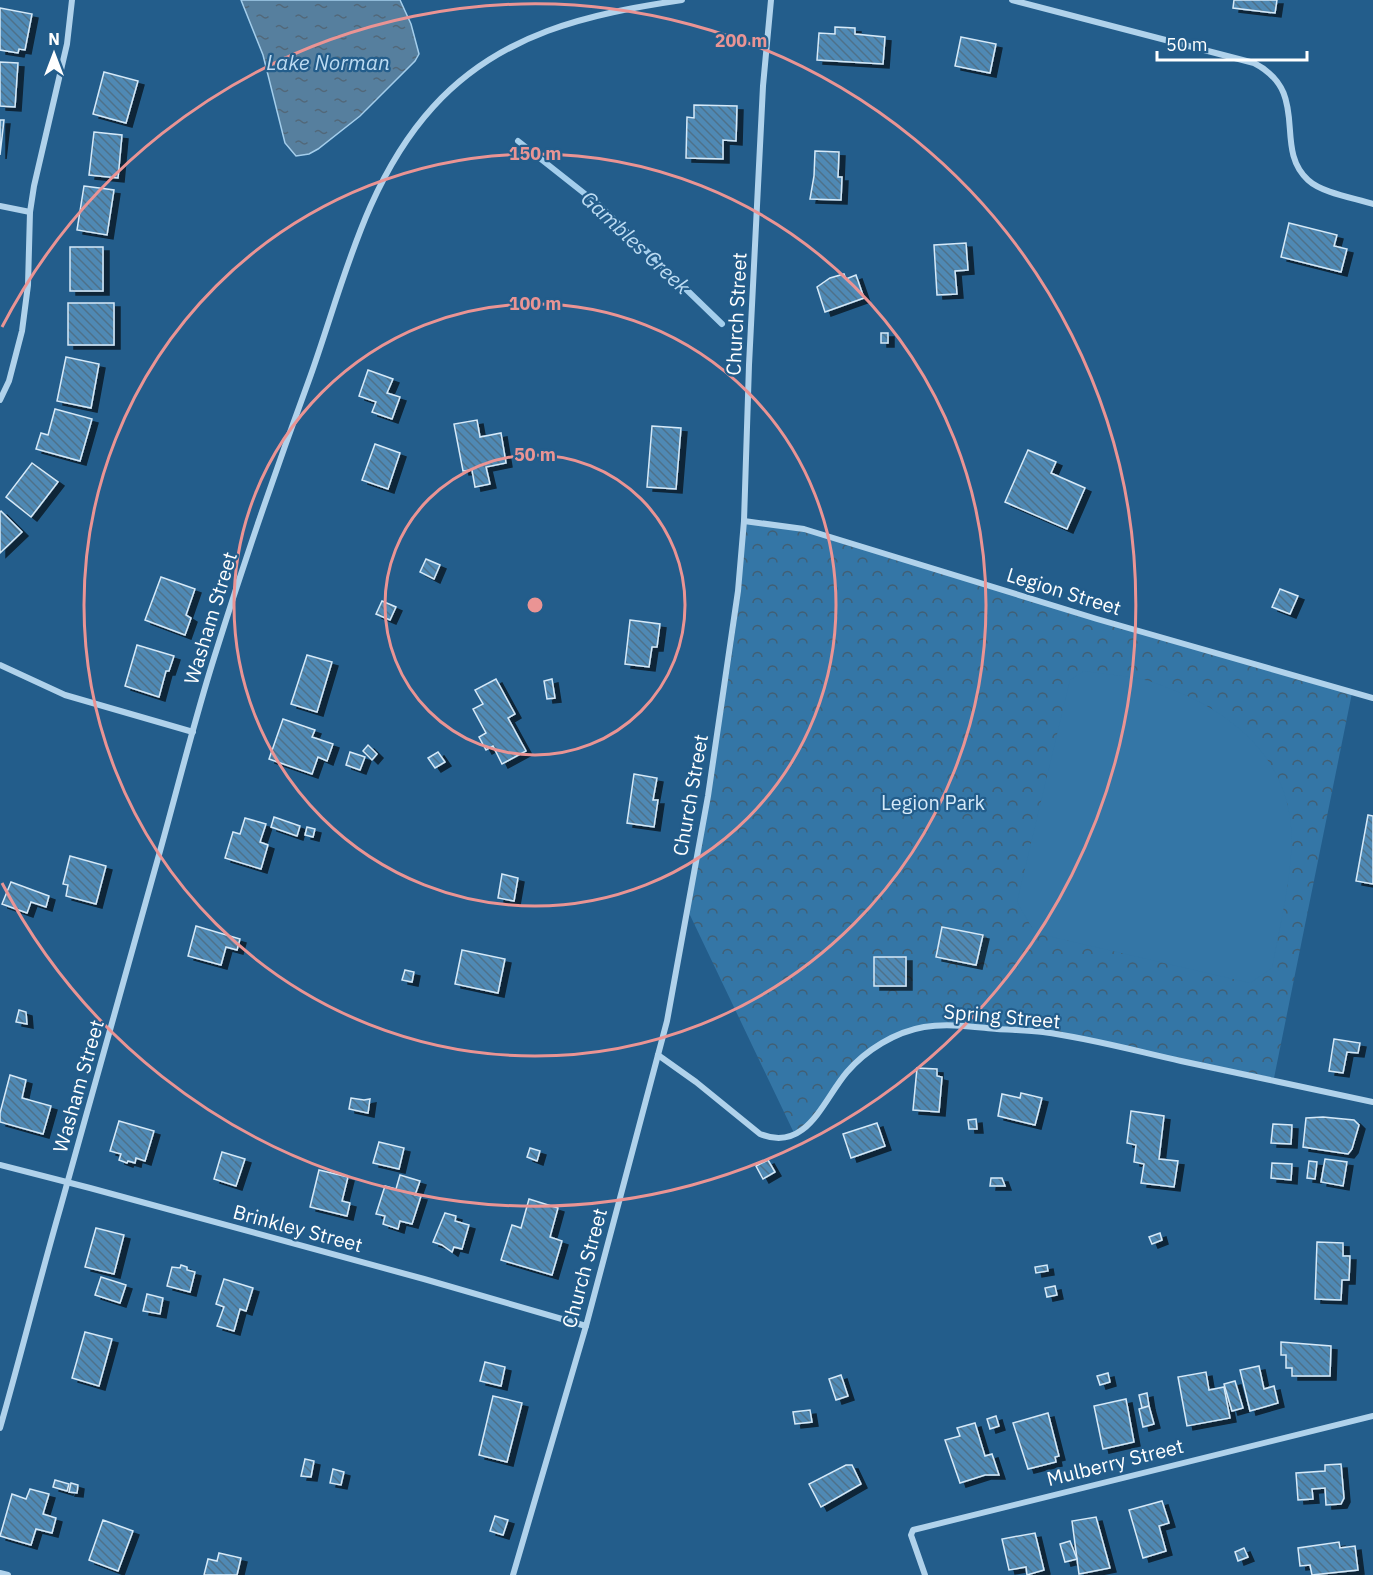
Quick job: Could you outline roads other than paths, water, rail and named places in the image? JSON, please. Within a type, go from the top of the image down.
[{"type":"street","points":[[0,400],[9,381],[22,331],[28,285],[30,212],[67,44],[72,0]]},
{"type":"street","name":"Washam Street","points":[[0,1428],[212,663],[264,503],[321,346],[339,286],[382,179],[415,127],[456,84],[504,50],[538,33],[594,16],[682,0]]},
{"type":"street","name":"Church Street","points":[[513,1575],[586,1326],[667,1021],[708,796],[738,591],[744,521],[749,365],[764,86],[771,0]]},
{"type":"street","points":[[1012,0],[1254,63],[1266,69],[1278,80],[1284,92],[1291,128],[1292,152],[1308,181],[1318,187],[1373,204]]},
{"type":"street","points":[[0,206],[30,212]]},
{"type":"street","name":"Legion Street","points":[[744,521],[804,530],[1097,619],[1373,698]]},
{"type":"street","points":[[0,665],[66,695],[193,732]]},
{"type":"street","name":"Spring Street","points":[[658,1055],[696,1082],[760,1134],[780,1139],[808,1126],[847,1073],[866,1054],[885,1041],[924,1027],[935,1026],[1043,1032],[1373,1102]]},
{"type":"street","name":"Brinkley Street","points":[[0,1165],[586,1326]]},
{"type":"street","name":"Mulberry Street","points":[[925,1575],[910,1535],[913,1530],[1373,1416]]},
{"type":"street","points":[[0,1573],[8,1575]]},
{"type":"water","name":"Lake Norman","points":[[241,0],[400,0],[411,24],[419,54],[415,61],[360,116],[318,149],[309,154],[296,156],[285,143],[263,55]]},
{"type":"waterway","name":"Gambles Creek","points":[[518,141],[599,205],[722,324]]},
{"type":"park label","name":"Legion Park","points":[[933,802]]}]
